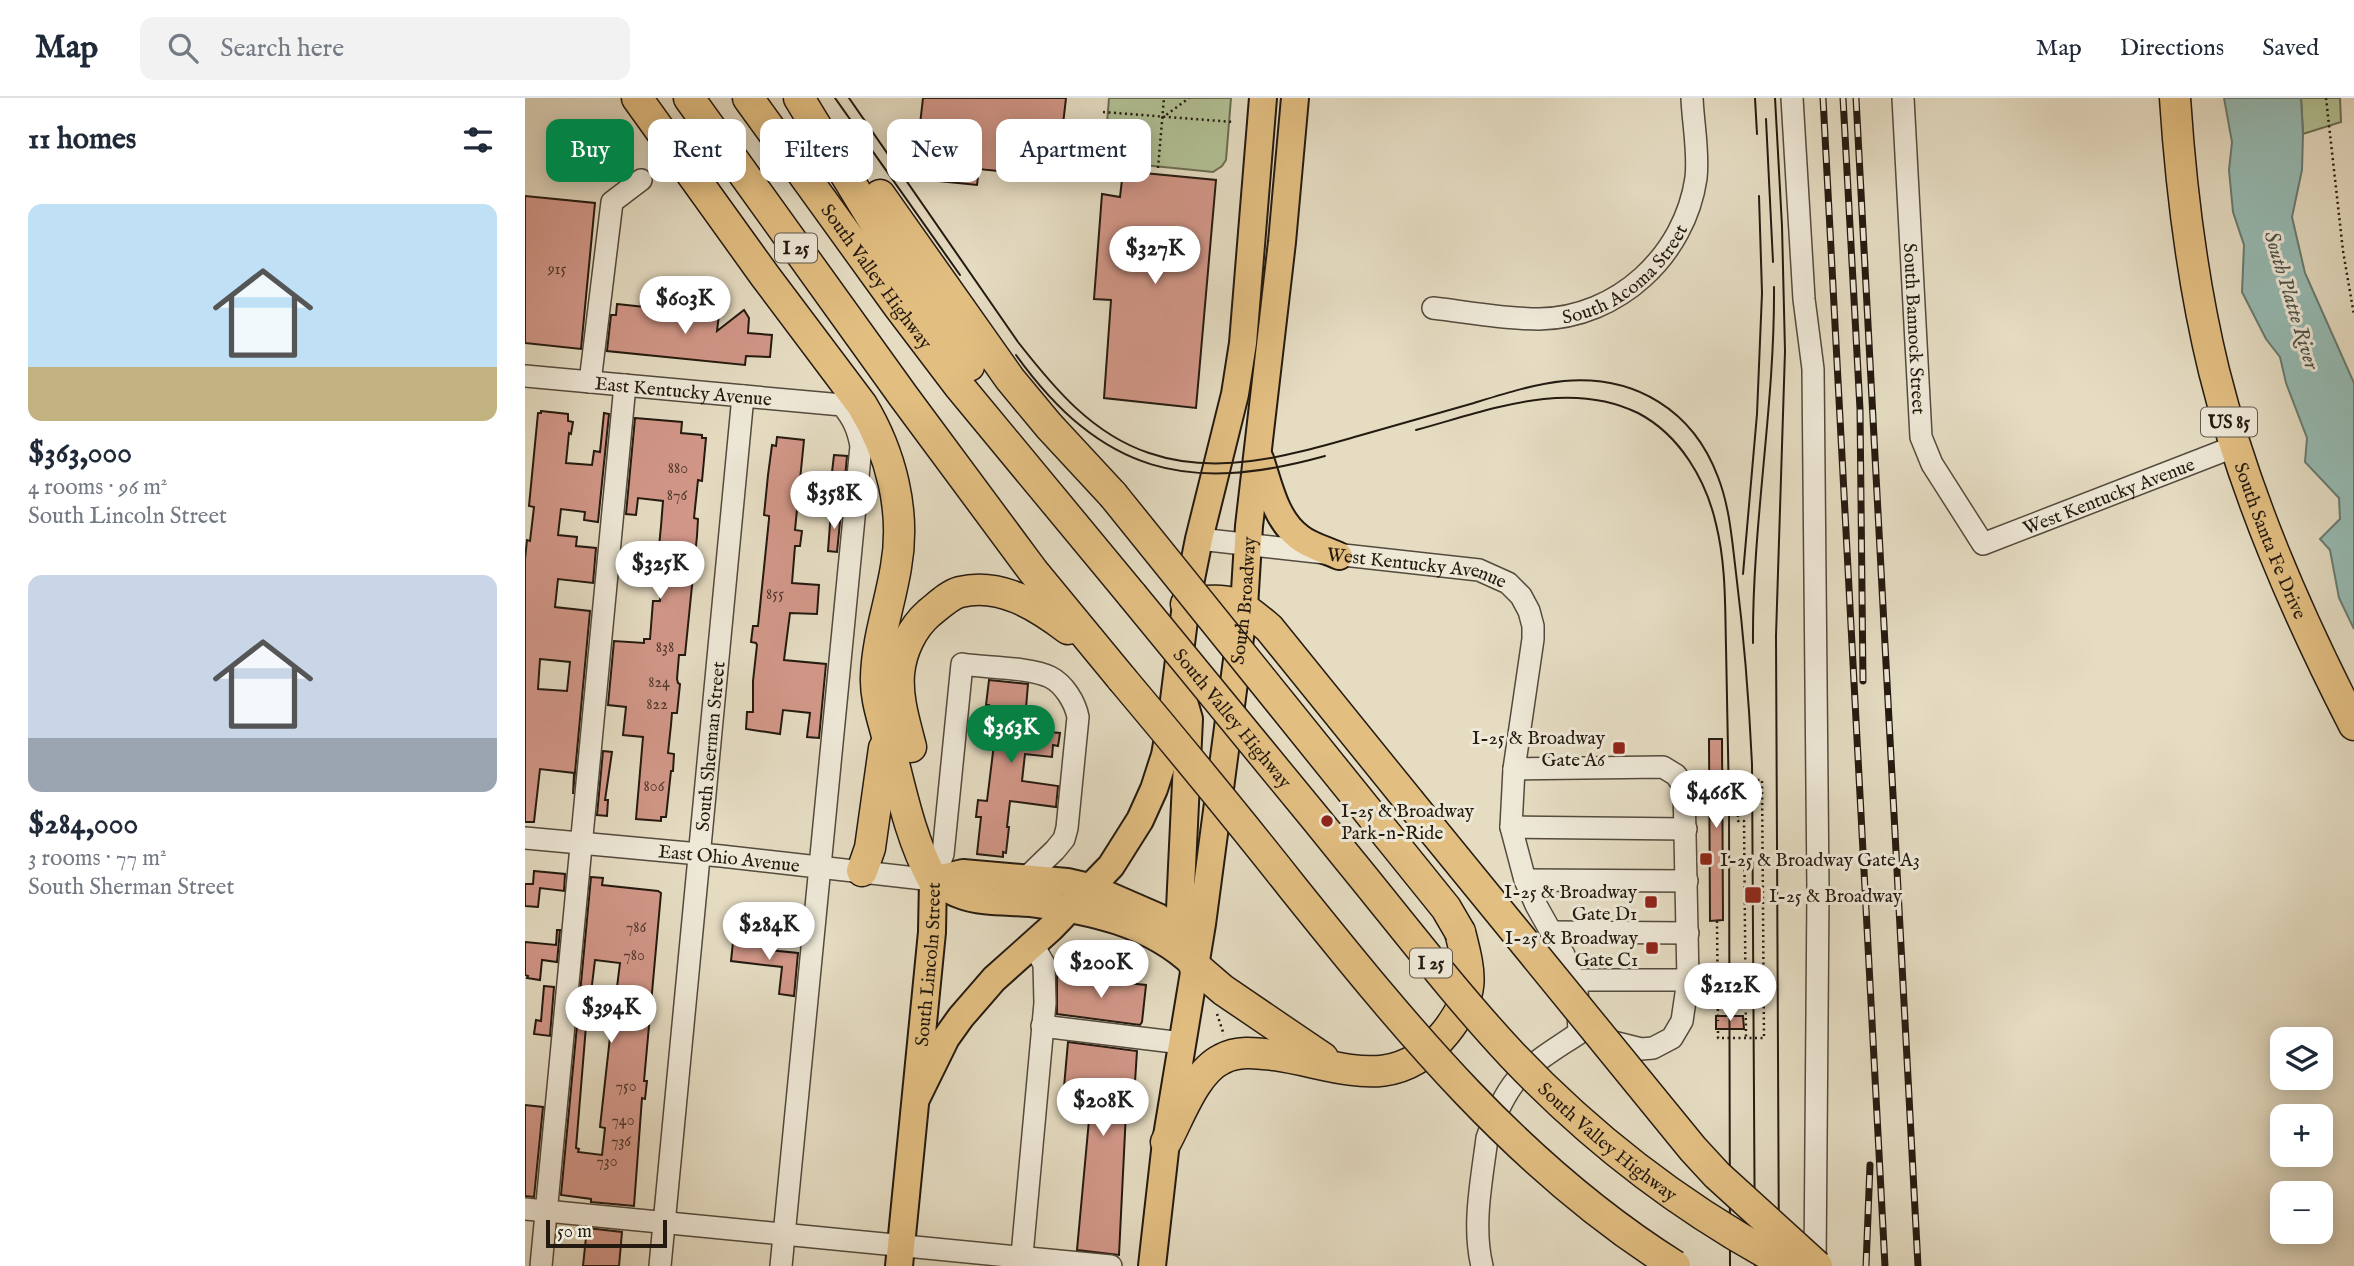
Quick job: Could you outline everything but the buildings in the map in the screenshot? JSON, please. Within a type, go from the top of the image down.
[{"type":"highway","points":[[638,98],[862,405],[874,425],[885,453],[896,496],[900,531],[896,569],[878,644],[876,695],[911,830],[933,880]]},
{"type":"highway","name":"I 25","points":[[689,98],[1025,561],[1199,770],[1369,983],[1457,1084],[1498,1126],[1571,1191],[1675,1266]]},
{"type":"highway","name":"South Valley Highway","points":[[748,98],[959,386],[1101,555],[1434,966],[1515,1058],[1590,1128],[1675,1197],[1725,1230],[1790,1266]]},
{"type":"highway","points":[[799,98],[912,284],[1101,555]]},
{"type":"highway","points":[[811,98],[1010,379],[1049,426],[1114,495],[1437,897],[1460,932],[1470,978],[1461,1012],[1443,1035],[1421,1056],[1401,1068],[1372,1072],[1262,1054],[1247,1053],[1222,1058],[1199,1079],[1166,1142]]},
{"type":"highway","name":"South Santa Fe Drive","points":[[2175,98],[2183,199],[2196,284],[2215,372],[2236,446],[2284,579],[2354,725]]},
{"type":"highway","points":[[933,880],[933,846],[898,689],[904,649],[912,632],[926,616],[958,593],[993,591],[1030,603],[1049,614],[1077,636],[1122,679]]},
{"type":"highway","points":[[1186,604],[1229,601],[1244,607],[1269,628],[1693,1149],[1816,1266]]},
{"type":"highway","points":[[862,871],[870,848],[886,730]]},
{"type":"highway","points":[[1187,957],[1223,990],[1336,1066]]},
{"type":"main road","points":[[917,1097],[946,1038],[961,1017],[994,979],[1033,945],[1111,866],[1154,789],[1165,755],[1186,604],[1199,539],[1226,435],[1243,344],[1263,98]]},
{"type":"main road","name":"South Broadway","points":[[1152,1266],[1166,1142],[1182,1043],[1187,957],[1204,910],[1244,607],[1247,545],[1295,98]]},
{"type":"main road","points":[[1258,450],[1276,508],[1284,521],[1299,537],[1339,555]]},
{"type":"main road","points":[[1177,673],[1189,719],[1180,908],[1187,957]]},
{"type":"main road","name":"East Ohio Avenue","points":[[933,880],[963,873],[1067,882],[1089,887],[1158,917],[1166,924],[1187,957]]},
{"type":"main road","name":"East Ohio Avenue","points":[[933,880],[967,897],[1102,916],[1128,925],[1187,957]]},
{"type":"main road","name":"South Lincoln Street","points":[[899,1256],[932,932],[933,880]]},
{"type":"street","name":"South Acoma Street","points":[[1433,308],[1515,317],[1553,317],[1591,309],[1636,284],[1655,267],[1670,246],[1683,224],[1691,200],[1696,175],[1692,98]]},
{"type":"street","points":[[1792,98],[1804,299],[1813,369],[1818,891],[1816,1266]]},
{"type":"street","name":"South Bannock Street","points":[[1903,98],[1921,437],[1932,464],[1983,544]]},
{"type":"street","points":[[590,382],[612,202],[641,180]]},
{"type":"street","name":"East Kentucky Avenue","points":[[525,376],[842,405],[853,418],[861,446],[820,867]]},
{"type":"street","points":[[541,1266],[625,386]]},
{"type":"street","name":"South Sherman Street","points":[[660,1266],[743,396]]},
{"type":"street","name":"West Kentucky Avenue","points":[[1983,544],[2236,446]]},
{"type":"street","name":"West Kentucky Avenue","points":[[1199,539],[1479,570],[1508,583],[1521,596],[1533,626],[1514,769]]},
{"type":"street","name":"South Lincoln Street","points":[[933,880],[943,854],[961,664],[1033,672],[1050,677],[1061,685],[1076,708],[1078,716],[1064,839],[1026,878]]},
{"type":"street","points":[[1514,769],[1668,769],[1677,775],[1684,787],[1688,980],[1682,1021],[1672,1038],[1664,1044],[1640,1049],[1579,1033],[1577,989],[1564,955],[1525,880],[1511,827],[1514,769]]},
{"type":"street","points":[[1511,827],[1686,829]]},
{"type":"street","name":"East Ohio Avenue","points":[[525,838],[933,880]]},
{"type":"street","points":[[781,1266],[820,867]]},
{"type":"street","points":[[1525,880],[1687,881]]},
{"type":"street","points":[[1551,932],[1688,933]]},
{"type":"street","points":[[1022,1262],[1045,1003],[1044,964],[1033,945]]},
{"type":"street","points":[[1573,980],[1688,980]]},
{"type":"street","points":[[1042,1026],[1182,1043]]},
{"type":"street","points":[[1482,1266],[1479,1255],[1478,1215],[1487,1138],[1515,1083],[1579,1033]]},
{"type":"street","points":[[525,1209],[784,1234],[899,1256],[1111,1266]]},
{"type":"path","points":[[1158,168],[1164,98]]},
{"type":"path","points":[[1162,118],[1189,98]]},
{"type":"path","points":[[2326,98],[2343,251],[2354,315]]},
{"type":"path","points":[[1103,112],[1233,122]]},
{"type":"path","points":[[1738,780],[1738,821],[1745,821],[1746,1038]]},
{"type":"path","points":[[1718,1031],[1718,1038],[1765,1038],[1762,780],[1722,781]]},
{"type":"path","points":[[1717,921],[1718,1021]]},
{"type":"path","points":[[1217,1014],[1227,1044]]},
{"type":"green space","points":[[1109,98],[1231,98],[1226,160],[1213,172],[1151,166],[1151,119],[1107,119]]},
{"type":"green space","points":[[2301,98],[2340,98],[2341,122],[2303,134]]},
{"type":"water","name":"South Platte River","points":[[2224,98],[2301,98],[2302,170],[2292,217],[2305,273],[2354,383],[2354,629],[2339,598],[2330,550],[2320,539],[2340,519],[2339,498],[2305,462],[2307,438],[2286,383],[2280,357],[2266,339],[2242,292],[2244,245],[2233,212],[2229,170],[2232,142]]},
{"type":"tram line","points":[[835,98],[960,275]]},
{"type":"tram line","points":[[849,98],[1018,342],[1076,408],[1092,422],[1128,445],[1175,460],[1202,463],[1255,461],[1333,443],[1541,384],[1564,381],[1615,384],[1637,391],[1677,416],[1693,433],[1707,453],[1718,477],[1728,513],[1748,692],[1752,764],[1755,1266]]},
{"type":"tram line","points":[[1755,98],[1757,134]]},
{"type":"tram line","points":[[1775,98],[1785,351],[1776,636],[1779,1266]]},
{"type":"tram line","points":[[1766,119],[1773,262]]},
{"type":"tram line","points":[[1743,574],[1757,414],[1762,293],[1759,196]]},
{"type":"tram line","points":[[1753,643],[1756,554],[1771,376],[1774,287]]},
{"type":"tram line","points":[[1016,355],[1048,395],[1081,426],[1115,449],[1151,464],[1190,472],[1231,473],[1276,467],[1325,456]]},
{"type":"tram line","points":[[1416,430],[1527,401],[1583,398],[1611,403],[1638,413],[1667,433],[1689,460],[1706,491],[1719,539],[1725,600],[1729,802],[1730,1266]]},
{"type":"railway","points":[[1823,98],[1885,1266]]},
{"type":"railway","points":[[1843,98],[1860,409],[1863,681]]},
{"type":"railway","points":[[1856,98],[1918,1266]]},
{"type":"railway","points":[[1866,1266],[1870,1165]]},
{"type":"place","name":"I-25 & Broadway Gate A6","points":[[1619,748]]},
{"type":"place","name":"I-25 & Broadway Park-n-Ride","points":[[1327,821]]},
{"type":"place","name":"I-25 & Broadway Gate A3","points":[[1706,859]]},
{"type":"place","name":"I-25 & Broadway","points":[[1753,895]]},
{"type":"place","name":"I-25 & Broadway Gate D1","points":[[1651,902]]},
{"type":"place","name":"I-25 & Broadway Gate C1","points":[[1652,948]]}]
